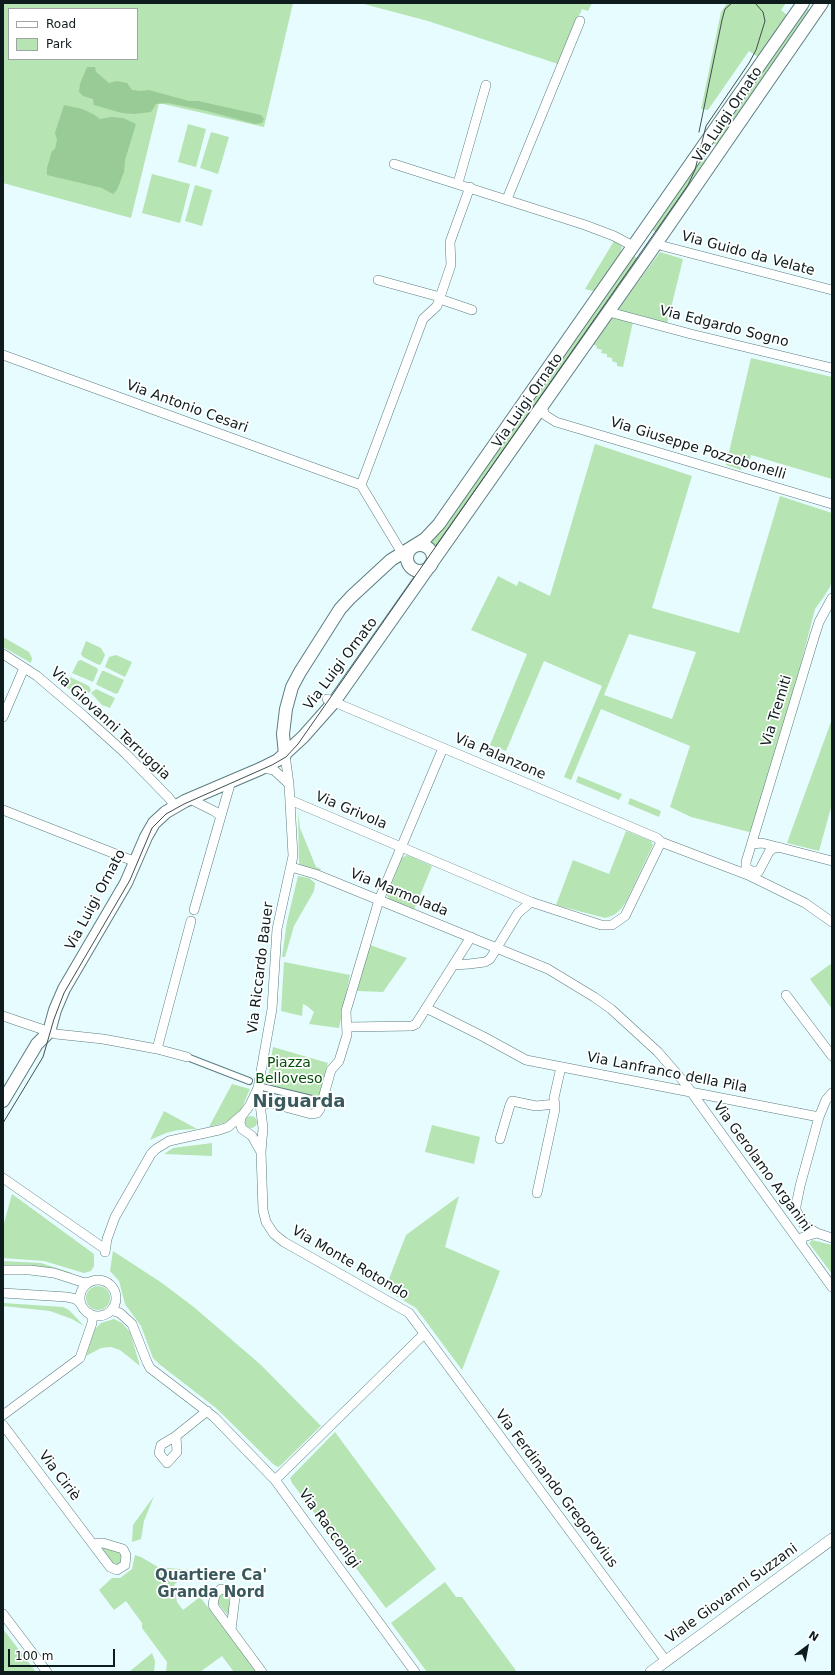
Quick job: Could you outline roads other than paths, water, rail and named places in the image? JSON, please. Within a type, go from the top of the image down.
[{"type":"main road","points":[[805,3],[820,7]]},
{"type":"main road","name":"Via Luigi Ornato","points":[[413,547],[425,538],[439,524],[704,144],[805,3]]},
{"type":"main road","name":"Via Luigi Ornato","points":[[48,1032],[64,989],[124,887],[151,827],[158,818],[175,806],[190,798],[263,768],[285,755],[296,744],[330,701],[431,565],[609,312],[820,7]]},
{"type":"main road","points":[[704,144],[715,150],[723,148]]},
{"type":"main road","points":[[649,254],[643,254],[636,242],[647,237],[657,242]]},
{"type":"main road","points":[[285,755],[283,741],[285,716],[290,692],[297,676],[344,605],[387,564],[405,558],[413,547],[422,545],[430,550],[433,556],[431,565],[426,570],[419,571],[413,569],[405,558]]},
{"type":"main road","points":[[3,1101],[37,1044],[48,1032]]},
{"type":"street","points":[[507,199],[580,21]]},
{"type":"street","points":[[458,183],[486,85]]},
{"type":"street","points":[[394,164],[458,183],[614,236],[636,242]]},
{"type":"street","points":[[405,558],[361,485],[423,319],[437,306],[440,298],[451,265],[450,242],[470,187]]},
{"type":"street","name":"Via Guido da Velate","points":[[657,242],[663,246],[832,290]]},
{"type":"street","points":[[378,280],[440,298],[472,310]]},
{"type":"street","name":"Via Edgardo Sogno","points":[[609,312],[691,334],[832,368]]},
{"type":"street","name":"Via Antonio Cesari","points":[[3,355],[361,485]]},
{"type":"street","name":"Via Giuseppe Pozzobonelli","points":[[538,413],[546,422],[556,422],[832,504]]},
{"type":"street","name":"Via Tremiti","points":[[746,862],[819,622],[832,598]]},
{"type":"street","name":"Via Giovanni Terruggia","points":[[3,654],[28,670],[84,716],[126,754],[170,798],[175,806]]},
{"type":"street","points":[[3,717],[28,670]]},
{"type":"street","name":"Via Palanzone","points":[[330,701],[657,838],[661,842],[748,875],[805,903],[832,922]]},
{"type":"street","points":[[260,1102],[314,1114],[318,1112],[331,1070],[339,1059],[347,1035],[348,1027],[346,1011],[379,900],[443,748]]},
{"type":"street","name":"Via Riccardo Bauer","points":[[258,1087],[272,1009],[277,929],[293,856],[289,784],[285,755]]},
{"type":"street","points":[[263,768],[268,767],[277,771],[289,784]]},
{"type":"street","points":[[194,910],[231,781]]},
{"type":"street","points":[[190,798],[214,811],[220,816]]},
{"type":"street","name":"Via Grivola","points":[[290,800],[531,902]]},
{"type":"street","points":[[3,810],[136,862]]},
{"type":"street","points":[[755,834],[762,843],[769,848],[769,852]]},
{"type":"street","points":[[454,964],[485,962],[490,959],[496,947],[518,914],[531,902],[601,925],[612,925],[626,916],[661,842]]},
{"type":"street","points":[[752,844],[762,843],[832,861]]},
{"type":"street","points":[[748,875],[756,875],[769,852],[772,849],[779,847]]},
{"type":"street","points":[[734,870],[741,867],[746,862]]},
{"type":"street","points":[[746,862],[746,868],[752,871],[759,871]]},
{"type":"street","name":"Via Marmolada","points":[[291,867],[315,874],[496,947]]},
{"type":"street","points":[[759,871],[759,877],[763,882]]},
{"type":"street","points":[[157,1049],[191,921]]},
{"type":"street","points":[[348,1027],[412,1026],[416,1024],[471,937]]},
{"type":"street","name":"Via Gerolamo Arganini","points":[[496,947],[548,969],[605,1005],[634,1028],[658,1052],[684,1082],[689,1091],[832,1287]]},
{"type":"street","points":[[786,995],[832,1056]]},
{"type":"street","name":"Via Lanfranco della Pila","points":[[426,1008],[526,1060],[819,1117]]},
{"type":"street","points":[[3,1016],[48,1032],[102,1039],[157,1049],[187,1057],[249,1081]]},
{"type":"street","points":[[537,1193],[555,1109],[554,1098],[561,1067]]},
{"type":"street","points":[[243,1115],[250,1105],[258,1087],[321,1101]]},
{"type":"street","name":"Via Monte Rotondo","points":[[258,1087],[262,1121],[261,1152],[264,1215],[267,1225],[272,1232],[289,1244],[405,1310],[424,1334]]},
{"type":"street","points":[[832,1092],[826,1100],[819,1117],[800,1186],[796,1210],[804,1225],[817,1233],[832,1238]]},
{"type":"street","points":[[500,1139],[512,1101],[536,1106],[555,1104]]},
{"type":"street","points":[[3,1178],[105,1251],[107,1239],[115,1217],[151,1154],[156,1149],[169,1141],[219,1130],[228,1126],[249,1111],[259,1114],[262,1121],[261,1127],[258,1131],[253,1133],[219,1130]]},
{"type":"street","name":"Via Monte Rotondo","points":[[243,1115],[240,1120],[240,1125],[252,1136],[261,1152]]},
{"type":"street","points":[[781,1218],[796,1210]]},
{"type":"street","name":"Via Gerolamo Arganini","points":[[801,1244],[803,1237],[817,1233]]},
{"type":"street","points":[[3,1270],[30,1270],[54,1273],[85,1282],[100,1280],[110,1284],[116,1292],[116,1302],[110,1311],[100,1316],[89,1313]]},
{"type":"street","points":[[81,1304],[81,1292],[90,1282]]},
{"type":"street","points":[[3,1293],[67,1297],[76,1299],[92,1317],[92,1323],[80,1358],[3,1415]]},
{"type":"street","name":"Via Racconigi","points":[[110,1311],[120,1313],[132,1324],[150,1368],[207,1412],[243,1445],[275,1480],[415,1672]]},
{"type":"street","points":[[275,1480],[424,1334]]},
{"type":"street","name":"Via Ferdinando Gregorovius","points":[[424,1334],[666,1661]]},
{"type":"street","points":[[176,1436],[207,1412]]},
{"type":"street","name":"Via Ciriè","points":[[3,1425],[93,1544]]},
{"type":"street","name":"Viale Giovanni Suzzani","points":[[651,1672],[832,1539]]},
{"type":"street","points":[[3,1614],[47,1672]]},
{"type":"street","points":[[231,1630],[262,1672]]},
{"type":"tram line","points":[[699,132],[722,20],[725,9],[732,3]]},
{"type":"tram line","points":[[3,1123],[43,1057],[54,1019],[64,993],[130,880],[152,828],[166,814],[184,804],[272,765],[286,757],[298,744],[688,185],[695,170],[706,126],[749,63],[756,50],[765,21],[763,12],[755,3]]},
{"type":"district","name":"Niguarda","points":[[299,1102]]},
{"type":"district","name":"Quartiere Ca' Granda Nord","points":[[211,1584]]},
{"type":"park label","name":"Piazza Belloveso","points":[[289,1072]]}]
